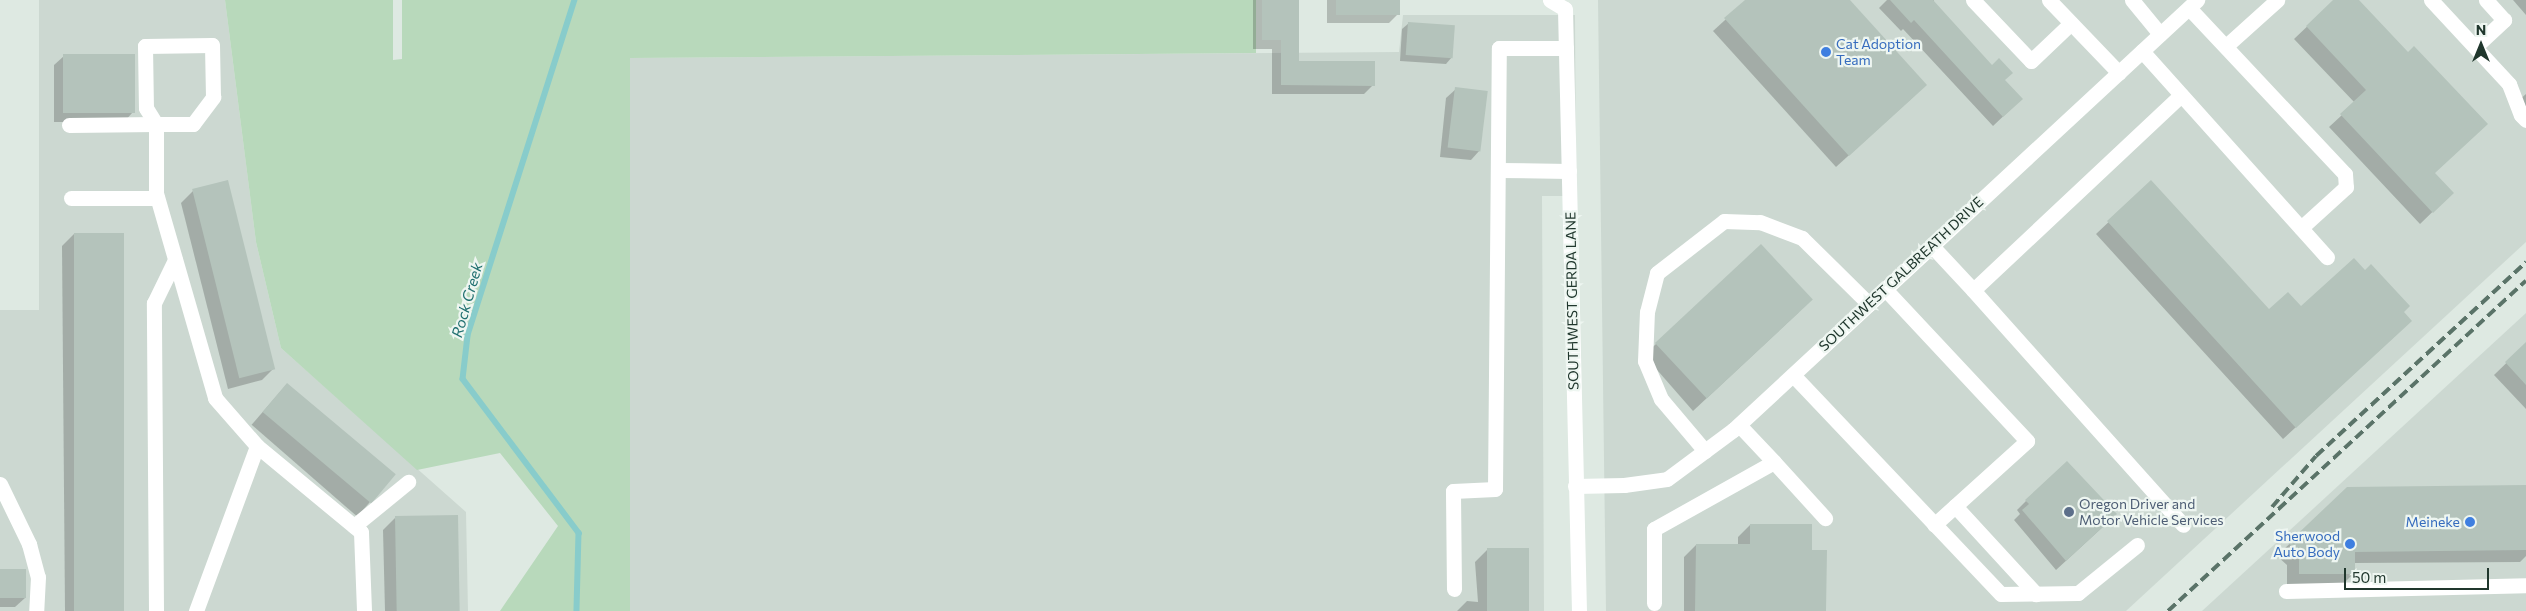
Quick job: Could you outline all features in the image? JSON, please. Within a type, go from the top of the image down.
[{"type":"street","name":"SOUTHWEST GERDA LANE","points":[[1550,0],[1565,9],[1579,611]]},
{"type":"street","points":[[1973,0],[2031,61],[2071,23]]},
{"type":"street","points":[[2049,0],[2119,73]]},
{"type":"street","points":[[2132,0],[2160,34]]},
{"type":"street","points":[[2226,46],[2277,0]]},
{"type":"street","points":[[2431,0],[2509,84],[2520,115],[2526,120]]},
{"type":"street","points":[[2475,47],[2504,20],[2486,0]]},
{"type":"street","points":[[2193,4],[2226,46],[2345,174],[2346,188],[2301,228]]},
{"type":"street","name":"SOUTHWEST GALBREATH DRIVE","points":[[1576,486],[1624,485],[1668,479],[1739,425],[2193,4]]},
{"type":"street","points":[[68,125],[156,124],[193,124],[213,98],[212,45],[145,46],[146,108],[156,124],[157,198],[215,398],[257,446],[361,532],[364,611]]},
{"type":"street","points":[[1454,589],[1453,491],[1495,489],[1499,48],[1566,48]]},
{"type":"street","points":[[2142,51],[2327,257]]},
{"type":"street","points":[[1973,290],[2181,94]]},
{"type":"street","points":[[1499,170],[1569,171]]},
{"type":"street","points":[[71,198],[157,198]]},
{"type":"street","points":[[1705,451],[1661,399],[1645,361],[1647,312],[1657,273],[1724,221],[1760,222],[1802,238],[1869,304]]},
{"type":"street","points":[[1932,246],[2183,525]]},
{"type":"street","points":[[158,609],[154,303],[175,260]]},
{"type":"street","points":[[1885,289],[2027,441],[1934,525]]},
{"type":"street","points":[[1794,375],[1934,525],[2002,594],[2078,594],[2137,545]]},
{"type":"street","points":[[1739,425],[1825,518]]},
{"type":"street","points":[[196,611],[257,446]]},
{"type":"street","points":[[1654,603],[1654,530],[1774,462]]},
{"type":"street","points":[[354,526],[408,482]]},
{"type":"street","points":[[0,484],[29,544],[38,577],[36,611]]},
{"type":"street","points":[[1955,506],[2036,594]]},
{"type":"street","points":[[2286,590],[2526,585]]},
{"type":"shaded area","points":[[39,0],[225,0],[256,242],[281,348],[466,512],[468,611],[0,611],[0,310],[39,310]]},
{"type":"shaded area","points":[[1598,0],[2526,0],[2526,242],[2126,611],[1606,611]]},
{"type":"shaded area","points":[[1403,15],[1575,15],[1576,196],[1542,196],[1544,611],[630,611],[630,58],[1399,52]]},
{"type":"shaded area","points":[[2526,313],[2526,611],[2202,611]]},
{"type":"green space","points":[[225,0],[393,0],[393,60],[402,59],[402,0],[1256,0],[1256,53],[630,58],[630,611],[500,611],[558,526],[500,453],[417,470],[281,348],[256,242]]},
{"type":"building","points":[[1262,0],[1299,0],[1299,61],[1375,61],[1375,86],[1281,85],[1281,40],[1262,40]]},
{"type":"building","points":[[1336,0],[1400,0],[1400,15],[1336,15]]},
{"type":"building","name":"Cat Adoption Team","points":[[1745,0],[1850,0],[1927,85],[1849,156],[1724,18]]},
{"type":"building","points":[[1890,0],[1933,0],[1992,65],[1999,58],[2013,73],[2005,80],[2023,99],[2003,117],[1914,20],[1911,23]]},
{"type":"building","points":[[2333,0],[2359,0],[2408,52],[2414,46],[2488,124],[2435,173],[2454,193],[2433,213],[2340,114],[2366,90],[2306,26]]},
{"type":"building","points":[[1408,22],[1455,25],[1453,58],[1406,55]]},
{"type":"building","points":[[63,54],[135,54],[135,113],[63,113]]},
{"type":"building","points":[[1455,87],[1488,91],[1480,152],[1448,148]]},
{"type":"building","points":[[228,180],[275,369],[239,378],[192,189]]},
{"type":"building","points":[[2151,180],[2269,309],[2288,292],[2301,306],[2354,258],[2365,270],[2371,264],[2410,306],[2404,312],[2412,321],[2296,428],[2107,221]]},
{"type":"building","points":[[74,233],[124,233],[124,611],[74,611]]},
{"type":"building","points":[[1761,244],[1813,300],[1707,398],[1655,343]]},
{"type":"building","points":[[2526,342],[2526,385],[2505,362]]},
{"type":"building","points":[[287,383],[396,474],[371,503],[263,412]]},
{"type":"building","name":"Oregon Driver and Motor Vehicle Services","points":[[2067,461],[2117,514],[2066,561],[2022,510],[2029,504],[2025,500]]},
{"type":"building","points":[[2526,485],[2526,550],[2355,552],[2355,574],[2299,574],[2299,553],[2288,543],[2347,487]]},
{"type":"building","points":[[458,515],[460,611],[397,611],[395,516]]},
{"type":"building","points":[[1750,524],[1812,524],[1812,550],[1827,550],[1826,611],[1695,611],[1696,544],[1750,544]]},
{"type":"building","points":[[1487,548],[1529,548],[1529,611],[1487,611]]},
{"type":"building","points":[[0,569],[26,569],[26,598],[0,598]]},
{"type":"waterway","name":"Rock Creek","points":[[575,0],[468,336],[463,379],[579,533],[577,611]]},
{"type":"railway","points":[[2272,507],[2316,456],[2526,262]]},
{"type":"railway","points":[[2168,611],[2526,281]]},
{"type":"place","name":"Cat Adoption Team","points":[[1826,52]]},
{"type":"place","name":"Oregon Driver and Motor Vehicle Services","points":[[2069,512]]},
{"type":"place","name":"Meineke","points":[[2470,522]]},
{"type":"place","name":"Sherwood Auto Body","points":[[2350,544]]}]
